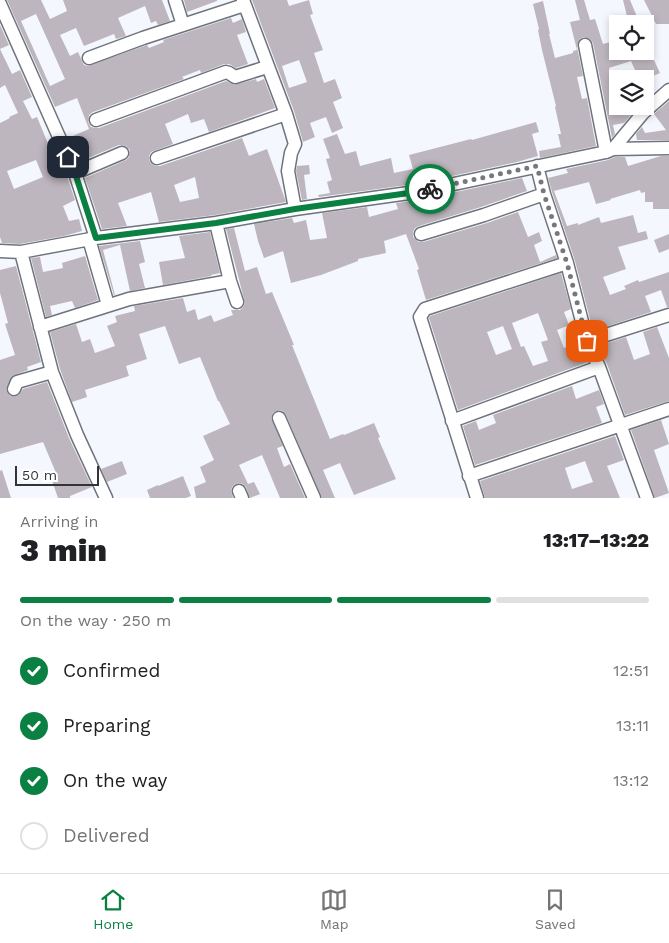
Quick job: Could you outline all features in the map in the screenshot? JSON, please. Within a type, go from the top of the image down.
[{"type":"street","points":[[176,0],[184,21]]},
{"type":"street","points":[[88,58],[184,21],[241,2],[286,114],[295,144],[291,153],[288,171],[295,209]]},
{"type":"street","points":[[0,4],[75,173],[93,238],[108,305]]},
{"type":"street","points":[[585,46],[610,151]]},
{"type":"street","points":[[96,120],[226,72],[235,77],[267,67]]},
{"type":"street","points":[[610,151],[643,113],[669,90]]},
{"type":"street","points":[[157,158],[286,114]]},
{"type":"street","points":[[1,250],[21,252],[93,238],[216,223],[295,209],[416,192],[610,151],[669,148]]},
{"type":"street","points":[[75,173],[122,153]]},
{"type":"street","points":[[537,166],[544,194],[567,263],[587,341],[599,367],[646,498]]},
{"type":"street","points":[[421,234],[544,194]]},
{"type":"street","points":[[216,223],[237,302]]},
{"type":"street","points":[[21,252],[52,372],[77,435],[106,498]]},
{"type":"street","points":[[477,498],[420,317],[425,309],[567,263]]},
{"type":"street","points":[[40,327],[129,299],[230,281]]},
{"type":"street","points":[[587,341],[669,315]]},
{"type":"street","points":[[452,421],[599,367]]},
{"type":"street","points":[[14,389],[17,382],[52,372]]},
{"type":"street","points":[[470,476],[669,409]]},
{"type":"street","points":[[279,418],[314,498]]},
{"type":"building","points":[[7,0],[41,0],[50,19],[67,11],[63,0],[162,0],[170,21],[158,25],[156,21],[151,23],[145,6],[118,18],[126,36],[116,39],[114,34],[84,46],[76,28],[60,35],[70,56],[78,52],[84,65],[88,66],[147,45],[149,48],[164,42],[163,40],[231,18],[233,23],[242,19],[246,32],[237,35],[248,64],[236,68],[229,64],[224,64],[201,73],[200,70],[182,77],[184,79],[93,112],[89,115],[88,122],[91,127],[99,128],[226,81],[234,85],[256,79],[257,82],[264,79],[275,108],[209,132],[204,119],[191,123],[188,114],[165,124],[173,144],[151,152],[149,160],[152,164],[160,166],[242,138],[249,156],[267,149],[286,202],[215,215],[159,222],[151,192],[118,203],[127,226],[102,229],[85,178],[126,160],[129,157],[130,150],[126,146],[119,145],[79,162],[68,138],[89,129],[77,98],[55,107]],"holes":[[[36,14],[65,79],[50,86],[21,21]],[[195,177],[199,198],[180,202],[174,185]]]},
{"type":"building","points":[[184,0],[217,0],[217,1],[187,12]]},
{"type":"building","points":[[252,0],[287,0],[289,6],[309,0],[313,14],[310,15],[323,50],[314,53],[324,83],[335,79],[342,98],[333,102],[343,128],[332,133],[326,117],[310,123],[315,137],[303,142],[294,111]],"holes":[[[299,60],[307,82],[289,88],[282,66]]]},
{"type":"building","points":[[575,0],[584,0],[590,20],[595,19],[603,44],[609,42],[609,60],[654,60],[660,73],[654,76],[654,70],[635,70],[631,61],[609,68],[609,115],[631,115],[624,123],[613,125],[615,134],[612,138],[593,43],[588,38],[580,39],[577,47],[583,76],[577,77],[582,99],[587,98],[596,146],[540,158],[539,151],[561,147],[558,134],[561,134],[533,4],[543,1],[555,58],[577,50],[570,22],[580,20]]},
{"type":"building","points":[[623,0],[630,0],[636,15],[627,15]]},
{"type":"building","points":[[644,0],[669,0],[669,24],[656,24],[654,15],[652,15]]},
{"type":"building","points":[[0,25],[9,45],[0,49]]},
{"type":"building","points":[[0,49],[12,74],[20,70],[32,97],[23,101],[32,119],[37,117],[49,146],[53,144],[75,200],[63,206],[69,221],[79,219],[82,231],[20,244],[2,243],[0,237],[0,123],[18,113],[5,85],[0,88]],"holes":[[[36,160],[43,177],[14,189],[7,171]]]},
{"type":"building","points":[[669,101],[669,140],[637,140],[636,134],[642,127],[645,133],[666,130],[654,114]]},
{"type":"building","points":[[536,122],[539,132],[532,134],[538,156],[415,184],[319,197],[318,195],[330,193],[327,182],[332,180],[326,159],[330,158],[323,139],[337,134],[345,154],[356,151],[360,166],[391,158],[394,173],[413,169],[409,155]]},
{"type":"building","points":[[661,156],[669,156],[669,209],[653,209],[653,202],[645,202],[645,192],[641,193],[640,190],[596,204],[589,182],[554,191],[567,226],[578,223],[578,225],[599,217],[601,223],[633,215],[638,233],[646,231],[648,239],[618,247],[626,269],[603,277],[610,295],[626,289],[624,286],[638,280],[639,282],[669,272],[669,307],[667,307],[661,290],[645,296],[651,312],[593,331],[575,261],[548,178],[568,173],[566,169],[615,157],[625,157],[628,166]]},
{"type":"building","points":[[309,165],[310,174],[304,175],[307,199],[302,200],[296,171],[297,166]]},
{"type":"building","points":[[522,178],[527,191],[419,226],[415,228],[413,237],[419,242],[423,242],[518,212],[528,237],[539,232],[542,241],[534,245],[540,262],[556,255],[557,258],[426,300],[417,270],[419,269],[406,234],[384,241],[386,253],[358,259],[358,261],[321,275],[291,283],[283,251],[264,258],[254,224],[292,218],[294,223],[306,220],[310,240],[327,238],[322,213],[367,207],[369,217],[398,209],[396,203]]},
{"type":"building","points":[[234,228],[245,271],[257,267],[266,294],[272,292],[330,439],[374,423],[380,437],[378,438],[396,479],[354,495],[340,463],[323,470],[335,498],[322,498],[286,415],[283,411],[279,410],[273,413],[271,418],[283,446],[277,448],[284,467],[290,464],[305,498],[280,498],[262,455],[239,465],[248,484],[254,482],[260,494],[250,498],[246,487],[239,483],[232,487],[233,498],[196,498],[194,487],[206,482],[200,467],[214,460],[203,436],[230,424],[218,401],[200,357],[179,364],[165,326],[139,334],[147,359],[126,366],[129,376],[85,390],[87,397],[72,402],[60,369],[50,332],[76,324],[82,342],[90,339],[95,353],[115,346],[107,326],[117,322],[115,316],[135,311],[134,306],[183,298],[187,312],[195,309],[198,320],[211,315],[214,322],[233,315],[231,310],[240,310],[245,303],[226,229]]},
{"type":"building","points":[[210,232],[220,273],[163,285],[159,262],[185,258],[179,236]]},
{"type":"building","points":[[669,234],[669,249],[659,253],[654,240]]},
{"type":"building","points":[[140,241],[145,262],[139,264],[145,288],[130,291],[120,245],[103,250],[114,295],[99,246]]},
{"type":"building","points":[[85,256],[98,300],[75,308],[72,301],[50,306],[52,315],[46,317],[31,258],[40,257],[43,272],[63,268],[62,263]]},
{"type":"building","points":[[16,266],[41,362],[27,367],[28,370],[12,376],[6,390],[10,396],[15,397],[23,389],[47,382],[69,438],[92,487],[70,496],[70,498],[58,498],[50,475],[56,473],[43,442],[0,454],[0,360],[15,355],[5,324],[8,323],[0,293],[0,270]]},
{"type":"building","points":[[561,273],[571,309],[564,312],[569,325],[557,330],[564,348],[579,342],[588,362],[458,410],[429,318],[430,316]],"holes":[[[538,313],[548,340],[541,342],[548,361],[533,366],[524,346],[521,347],[512,323]],[[503,326],[512,349],[496,355],[487,332]]]},
{"type":"building","points":[[657,327],[669,358],[669,401],[625,415],[607,364],[598,346],[626,337],[634,360],[650,354],[643,332]]},
{"type":"building","points":[[572,386],[576,399],[599,390],[604,404],[596,407],[602,423],[475,465],[463,426],[476,421],[479,430],[496,423],[493,415]]},
{"type":"building","points":[[661,420],[669,444],[654,450],[669,493],[655,498],[631,430]]},
{"type":"building","points":[[615,436],[624,460],[607,466],[620,498],[485,498],[480,481]],"holes":[[[585,461],[593,482],[572,489],[565,468]]]},
{"type":"building","points":[[122,461],[127,474],[107,482],[101,469]]},
{"type":"building","points":[[2,470],[11,498],[0,498],[0,471]]},
{"type":"building","points":[[183,476],[191,496],[186,498],[150,498],[147,490]]},
{"type":"way so far","points":[[430,189],[537,166],[544,194],[567,263],[587,341]]},
{"type":"route","points":[[68,157],[96,238],[216,223],[430,189]]}]
